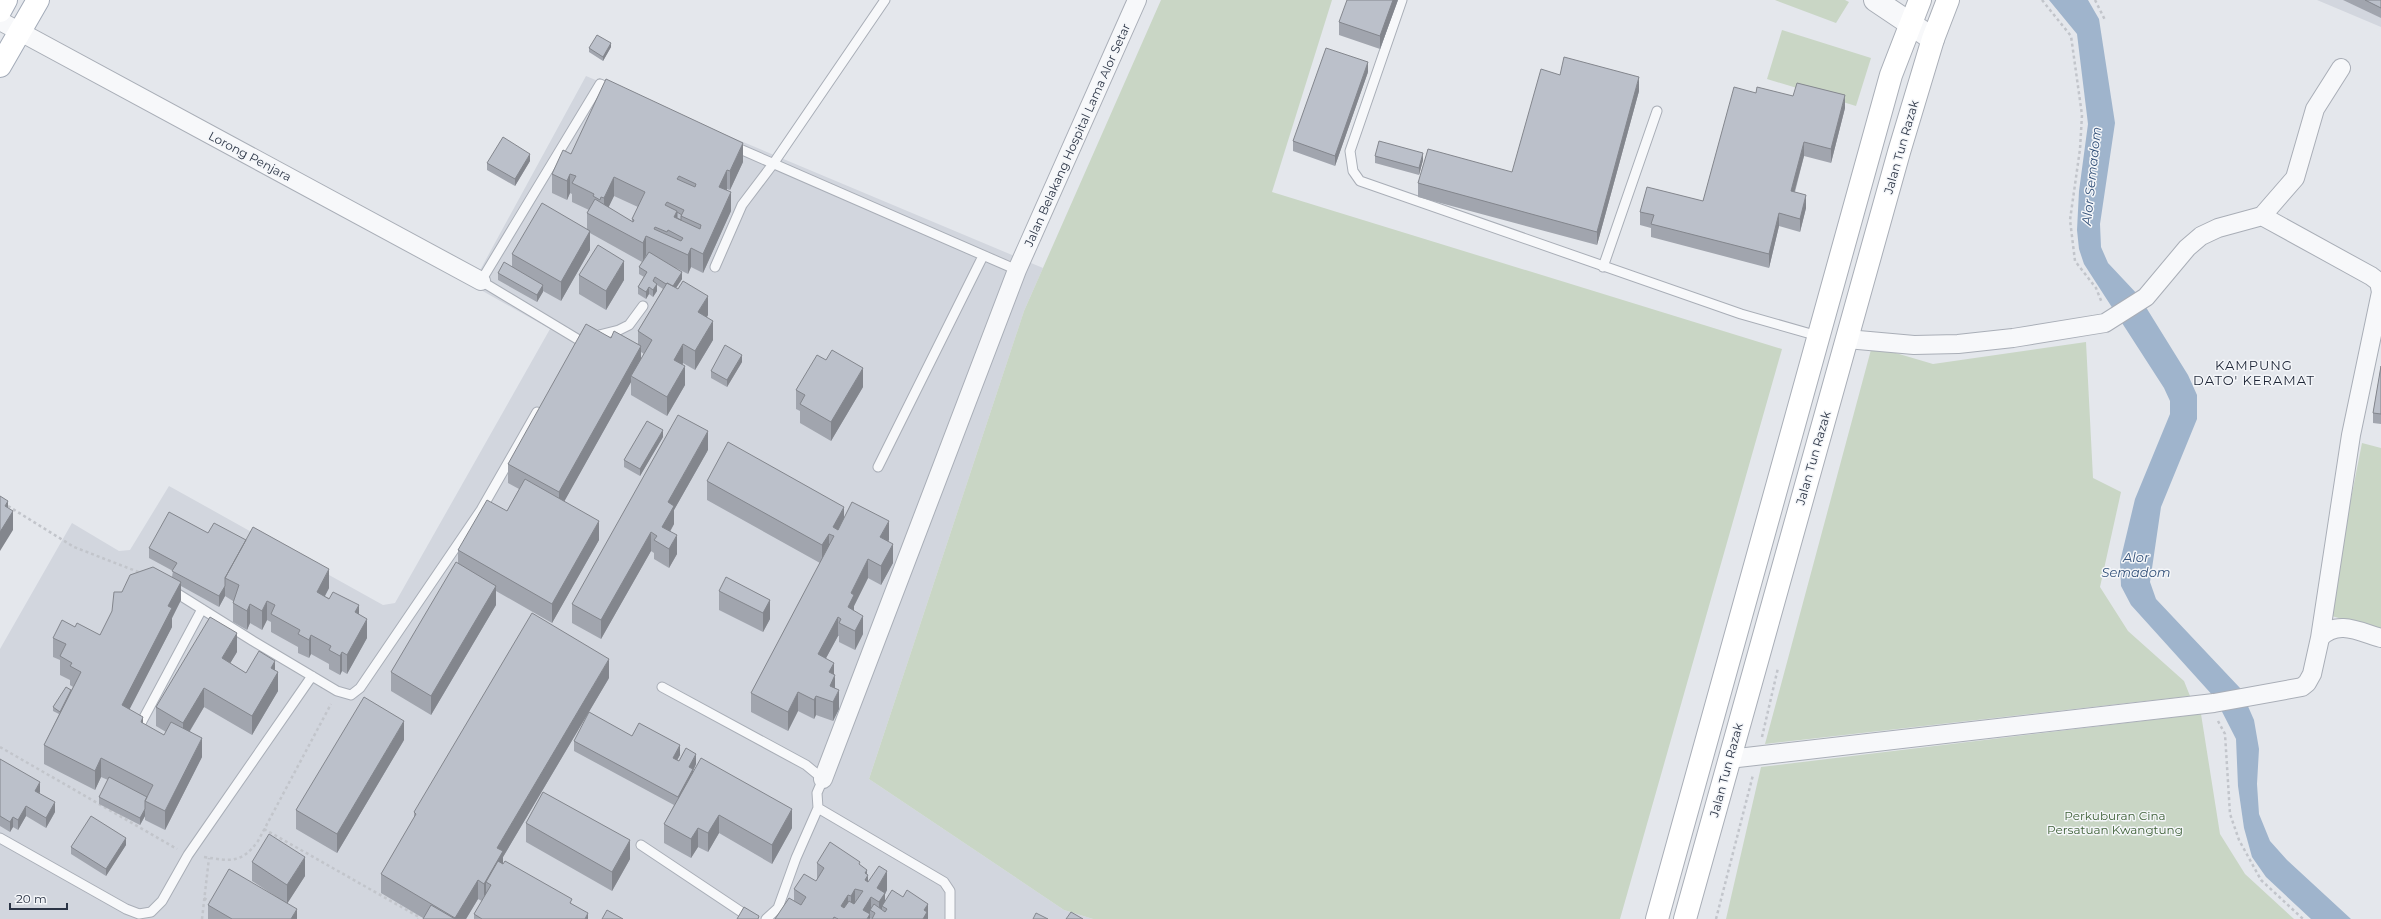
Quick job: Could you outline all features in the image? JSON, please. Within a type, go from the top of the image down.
[{"type":"main road","points":[[0,11],[6,0]]},
{"type":"main road","points":[[0,66],[38,0]]},
{"type":"main road","points":[[1657,919],[1891,75],[1920,0]]},
{"type":"main road","name":"Jalan Tun Razak","points":[[1685,919],[1847,339],[1933,39],[1948,0]]},
{"type":"street","name":"Jalan Belakang Hospital Lama Alor Setar","points":[[823,779],[1017,270],[1137,0]]},
{"type":"street","points":[[1875,0],[1933,39]]},
{"type":"street","name":"Lorong Penjara","points":[[0,21],[481,281]]},
{"type":"street","points":[[1847,339],[1914,344],[1958,344],[2013,338],[2105,323],[2115,318],[2146,296],[2187,248],[2201,236],[2218,228],[2262,216],[2295,178],[2315,109],[2341,68]]},
{"type":"street","points":[[1729,759],[2211,703],[2256,697],[2302,687],[2307,683],[2312,674],[2320,638],[2351,435],[2381,292],[2379,282],[2371,276],[2262,216]]},
{"type":"street","points":[[2320,638],[2327,631],[2334,628],[2344,628],[2381,638]]},
{"type":"lane","points":[[715,267],[742,205],[773,164],[885,0]]},
{"type":"lane","points":[[1402,0],[1350,151],[1353,171],[1360,181],[1741,314],[1818,336]]},
{"type":"lane","points":[[622,94],[600,84],[481,281],[577,343],[619,330],[629,325],[643,306]]},
{"type":"lane","points":[[1603,267],[1657,111]]},
{"type":"lane","points":[[723,141],[1017,270]]},
{"type":"lane","points":[[878,467],[984,256]]},
{"type":"lane","points":[[154,578],[337,691],[350,695],[360,688],[481,510],[544,401]]},
{"type":"lane","points":[[140,725],[202,609]]},
{"type":"lane","points":[[0,838],[139,914],[151,912],[162,901],[188,855],[312,676]]},
{"type":"lane","points":[[662,687],[806,765],[823,779],[817,793],[818,808],[796,858],[778,908],[766,919]]},
{"type":"lane","points":[[818,808],[944,882],[950,891],[950,919]]},
{"type":"lane","points":[[641,845],[752,919]]},
{"type":"path","points":[[2042,0],[2071,36],[2082,115],[2080,149],[2070,220],[2075,261],[2096,288],[2102,301]]},
{"type":"path","points":[[2095,0],[2105,20]]},
{"type":"path","points":[[8,506],[74,547],[154,578]]},
{"type":"path","points":[[0,747],[98,805],[188,855],[209,858],[237,859],[248,854],[264,829],[337,691]]},
{"type":"path","points":[[2211,703],[2225,734],[2230,814],[2239,840],[2261,880],[2303,919]]},
{"type":"path","points":[[98,805],[101,799]]},
{"type":"path","points":[[264,829],[419,917],[418,919]]},
{"type":"path","points":[[202,919],[209,858]]},
{"type":"path","points":[[204,898],[218,907]]},
{"type":"shaded area","points":[[2317,0],[2381,0],[2381,27]]},
{"type":"shaded area","points":[[586,76],[1043,268],[1024,311],[869,779],[1064,910],[1093,919],[0,919],[0,649],[72,523],[119,551],[130,550],[169,486],[383,605],[395,603],[550,329],[472,285]]},
{"type":"green space","points":[[1161,0],[1332,0],[1272,192],[1782,349],[1620,919],[1093,919],[1064,910],[869,779],[1024,311]]},
{"type":"green space","points":[[1775,0],[1845,0],[1849,2],[1836,23]]},
{"type":"green space","points":[[1782,30],[1871,58],[1856,106],[1767,79]]},
{"type":"green space","points":[[2086,342],[2093,478],[2121,492],[2100,587],[2128,631],[2184,681],[2190,696],[1765,744],[1872,346],[1933,364]]},
{"type":"green space","points":[[2362,443],[2381,448],[2381,630],[2328,615]]},
{"type":"green space","name":"Perkuburan Cina Persatuan Kwangtung","points":[[2201,714],[2220,834],[2245,874],[2294,919],[1726,919],[1761,767]]},
{"type":"water","name":"Alor Semadom","points":[[2049,0],[2088,0],[2099,19],[2115,123],[2100,224],[2101,247],[2108,263],[2139,296],[2188,375],[2197,395],[2197,419],[2161,507],[2150,582],[2156,599],[2240,688],[2254,720],[2259,749],[2257,784],[2259,814],[2270,841],[2287,860],[2351,919],[2311,919],[2266,877],[2252,857],[2244,828],[2238,786],[2236,739],[2215,698],[2131,605],[2121,586],[2120,562],[2135,499],[2170,414],[2170,401],[2164,388],[2084,264],[2079,249],[2077,230],[2079,191],[2088,124],[2077,34]]},
{"type":"building","points":[[1347,0],[1393,0],[1380,36],[1339,22]]},
{"type":"building","points":[[2365,0],[2381,0],[2381,8]]},
{"type":"building","points":[[597,35],[611,43],[603,57],[589,48]]},
{"type":"building","points":[[1326,48],[1368,62],[1335,156],[1293,141]]},
{"type":"building","points":[[1564,57],[1639,77],[1597,232],[1418,183],[1428,149],[1512,172],[1541,69],[1560,75]]},
{"type":"building","points":[[606,79],[743,143],[730,171],[727,170],[719,187],[731,192],[703,254],[691,248],[688,255],[646,236],[643,243],[587,213],[595,199],[633,222],[634,220],[632,219],[645,192],[614,177],[604,198],[601,197],[600,200],[593,196],[594,194],[572,183],[576,176],[570,174],[567,181],[552,174],[563,150],[571,154]],"holes":[[[679,176],[696,184],[695,187],[677,179]],[[667,202],[684,210],[681,216],[701,225],[700,229],[674,217],[677,211],[665,205]],[[655,227],[667,232],[668,230],[683,238],[681,241],[654,229]]]},
{"type":"building","points":[[1797,83],[1845,95],[1831,149],[1804,142],[1791,191],[1806,195],[1800,219],[1779,213],[1769,254],[1651,224],[1654,215],[1640,212],[1647,187],[1703,201],[1734,87],[1756,93],[1757,87],[1793,96]]},
{"type":"building","points":[[503,137],[530,154],[515,179],[487,163]]},
{"type":"building","points":[[1379,141],[1423,153],[1419,168],[1375,156]]},
{"type":"building","points":[[542,203],[590,231],[561,282],[512,254]]},
{"type":"building","points":[[677,212],[682,215],[681,220],[677,218]]},
{"type":"building","points":[[598,245],[624,261],[606,291],[579,275]]},
{"type":"building","points":[[649,252],[682,272],[673,286],[667,283],[666,284],[655,277],[653,281],[657,284],[653,290],[649,287],[646,292],[638,287],[647,272],[639,267]]},
{"type":"building","points":[[504,262],[543,285],[537,295],[498,273]]},
{"type":"building","points":[[683,281],[708,296],[698,312],[713,321],[695,351],[683,344],[674,360],[685,366],[667,397],[631,376],[652,340],[638,331],[667,283],[678,289]]},
{"type":"building","points":[[586,324],[611,338],[614,331],[641,346],[559,492],[508,464]]},
{"type":"building","points":[[725,345],[742,355],[727,380],[711,371]]},
{"type":"building","points":[[832,350],[863,368],[831,422],[800,404],[805,395],[796,390],[817,355],[826,360]]},
{"type":"building","points":[[2381,366],[2381,414],[2373,413]]},
{"type":"building","points":[[678,415],[708,431],[668,502],[674,506],[662,527],[677,535],[669,549],[654,540],[657,536],[651,532],[601,620],[572,604]]},
{"type":"building","points":[[647,421],[663,430],[640,469],[624,460]]},
{"type":"building","points":[[728,442],[844,507],[833,527],[838,530],[852,502],[889,521],[880,537],[893,544],[881,566],[868,559],[851,593],[854,595],[848,607],[863,616],[855,631],[839,623],[841,619],[838,617],[818,654],[834,663],[829,672],[835,675],[830,686],[839,690],[833,702],[816,696],[814,700],[798,692],[788,712],[751,693],[834,536],[829,534],[822,545],[707,481]]},
{"type":"building","points":[[525,479],[599,521],[552,604],[458,550],[487,500],[507,511]]},
{"type":"building","points":[[0,496],[8,501],[5,506],[13,511],[0,532]]},
{"type":"building","points":[[169,512],[208,533],[214,523],[246,540],[225,578],[225,586],[219,596],[172,571],[177,563],[149,548]]},
{"type":"building","points":[[253,527],[329,569],[317,592],[329,599],[333,592],[359,605],[355,612],[367,619],[347,655],[342,652],[340,656],[329,650],[331,646],[311,635],[309,640],[298,634],[300,630],[271,614],[275,605],[267,601],[262,611],[250,604],[247,611],[233,603],[239,585],[225,578]]},
{"type":"building","points":[[456,562],[496,586],[431,696],[391,672]]},
{"type":"building","points":[[153,567],[181,582],[168,606],[172,608],[122,705],[143,717],[141,722],[164,735],[171,722],[202,738],[165,811],[145,801],[153,785],[101,758],[95,771],[44,745],[81,672],[70,666],[72,663],[60,656],[66,644],[53,638],[62,620],[75,627],[77,623],[100,635],[112,611],[114,592],[122,592],[130,575]]},
{"type":"building","points":[[726,577],[770,600],[763,613],[719,591]]},
{"type":"building","points":[[532,613],[609,659],[497,848],[503,851],[484,884],[478,880],[455,918],[381,874],[416,814],[414,812]]},
{"type":"building","points":[[210,617],[237,633],[222,658],[246,673],[259,651],[275,661],[271,668],[278,672],[252,716],[204,688],[183,723],[156,707]]},
{"type":"building","points":[[66,687],[71,690],[60,712],[53,707]]},
{"type":"building","points":[[364,697],[404,721],[337,834],[296,810]]},
{"type":"building","points":[[589,712],[632,736],[639,723],[680,745],[673,758],[679,761],[686,748],[696,754],[689,767],[693,769],[678,797],[574,741]]},
{"type":"building","points":[[701,758],[792,809],[772,845],[719,815],[708,833],[698,828],[691,839],[664,824]]},
{"type":"building","points":[[0,759],[40,782],[35,791],[55,802],[46,818],[26,806],[18,820],[13,817],[10,822],[0,816]]},
{"type":"building","points":[[109,777],[147,797],[145,801],[145,809],[140,818],[99,797]]},
{"type":"building","points":[[543,792],[630,840],[612,872],[526,823]]},
{"type":"building","points":[[91,816],[126,838],[106,869],[71,847]]},
{"type":"building","points":[[269,834],[305,857],[287,885],[252,862]]},
{"type":"building","points":[[830,842],[860,862],[859,864],[867,870],[865,873],[868,875],[865,880],[868,882],[879,866],[887,871],[877,888],[885,893],[879,902],[871,897],[863,910],[870,914],[867,919],[838,919],[834,917],[833,919],[775,919],[789,898],[801,905],[806,897],[794,889],[804,874],[816,881],[824,868],[817,863]],"holes":[[[855,889],[863,891],[854,904],[849,901],[844,908],[841,906],[848,895],[851,896]]]},
{"type":"building","points":[[498,861],[503,864],[505,861],[572,899],[570,903],[588,913],[585,919],[482,919],[474,914],[491,885],[486,882]]},
{"type":"building","points":[[229,869],[297,909],[291,919],[232,919],[208,905]]},
{"type":"building","points":[[892,890],[903,897],[907,890],[928,904],[924,910],[927,912],[923,919],[872,919],[875,913],[870,910],[874,904],[885,912],[887,909],[882,906]]},
{"type":"building","points":[[431,905],[455,919],[423,919]]},
{"type":"building","points":[[744,907],[759,916],[758,919],[737,919]]},
{"type":"building","points":[[607,910],[623,919],[602,919]]},
{"type":"building","points":[[1071,912],[1083,919],[1066,919]]},
{"type":"building","points":[[1036,913],[1048,919],[1033,919]]},
{"type":"district","name":"KAMPUNG DATO' KERAMAT","points":[[2254,372]]}]
